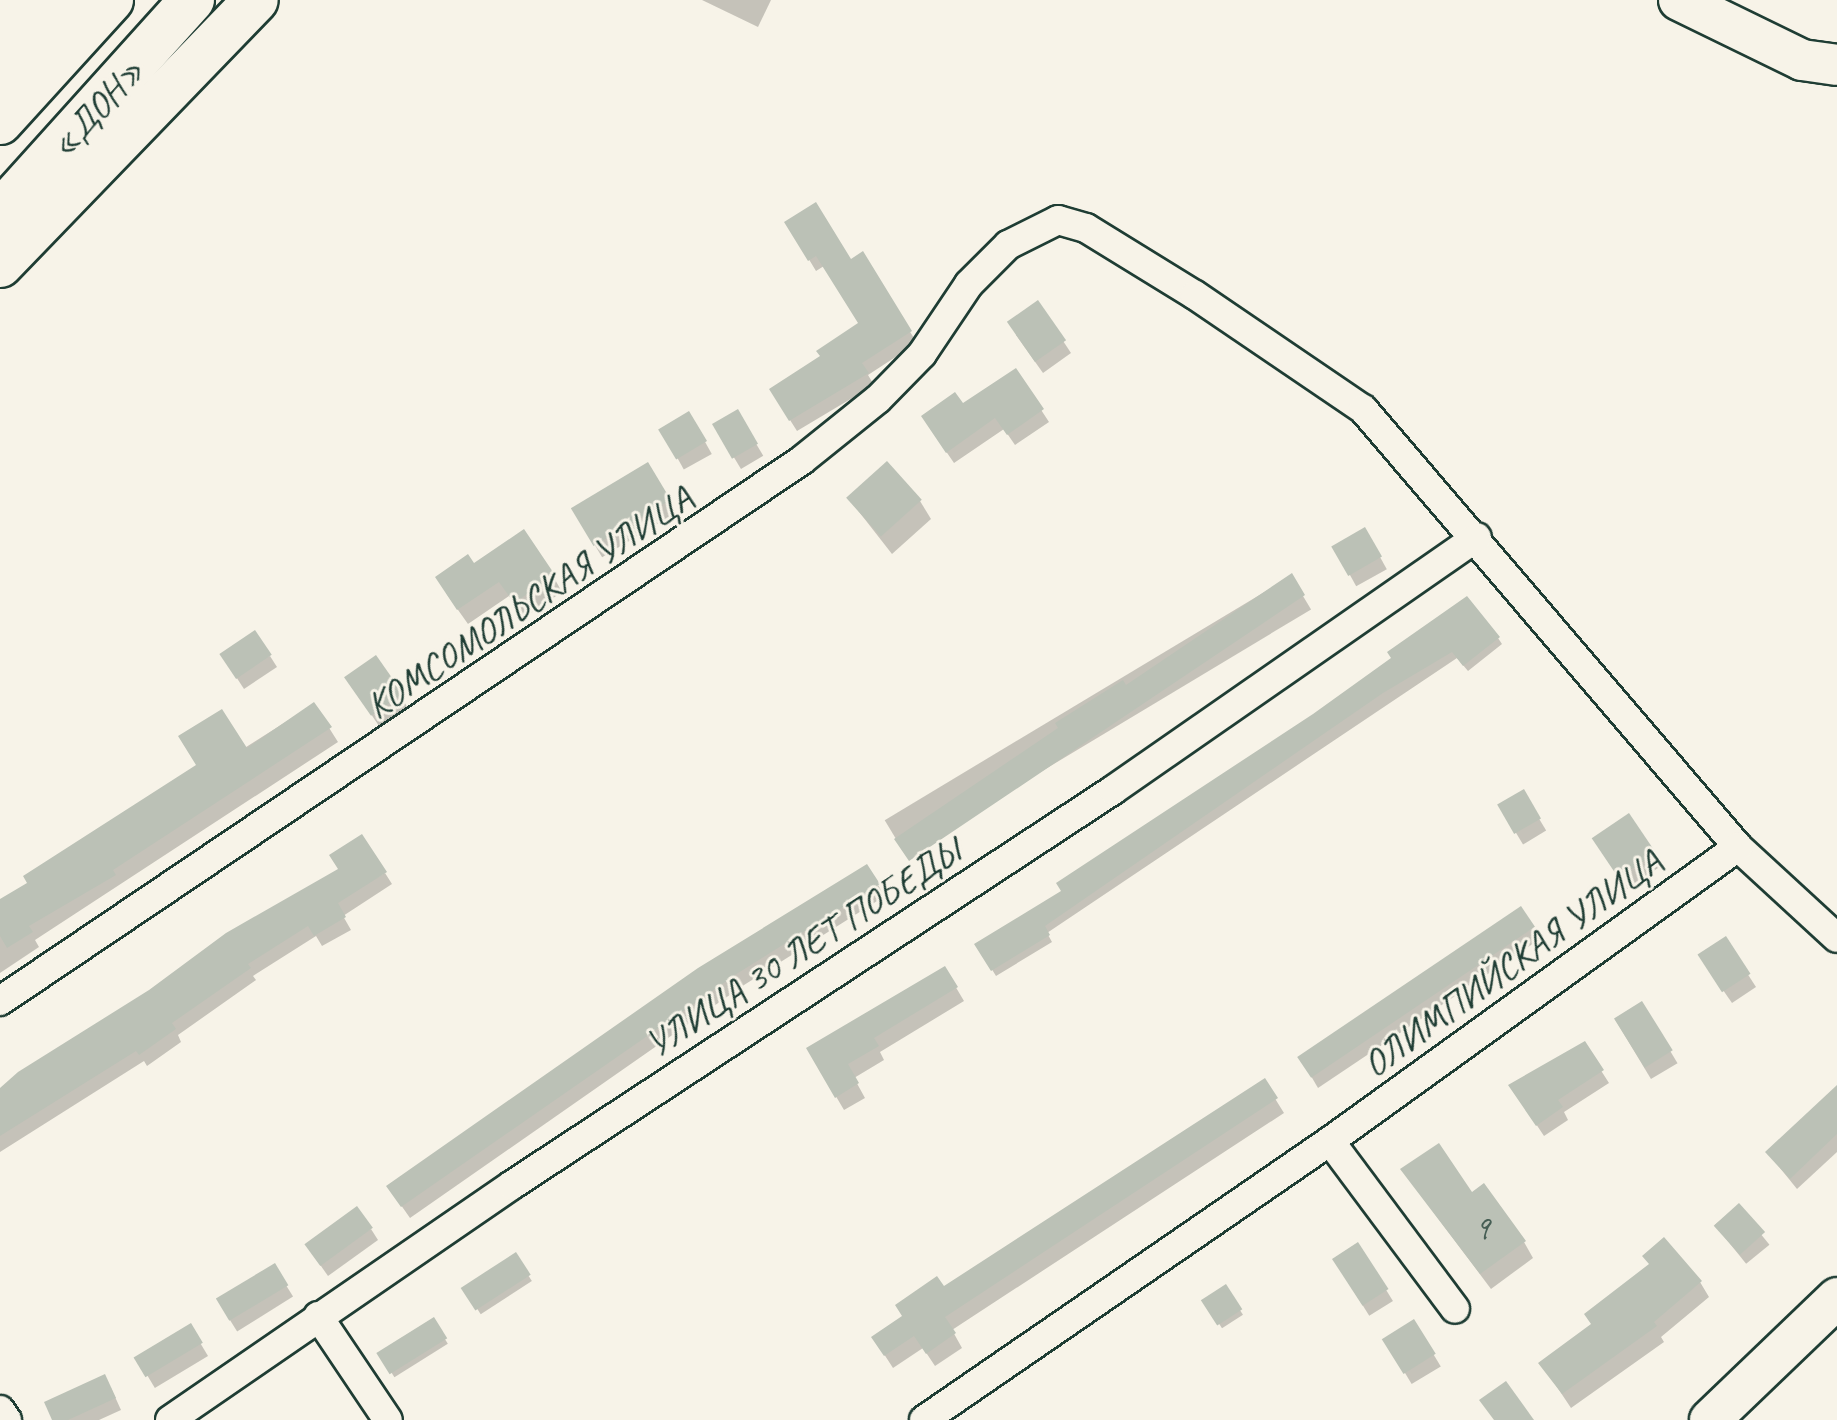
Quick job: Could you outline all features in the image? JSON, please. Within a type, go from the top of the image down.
[{"type":"highway","points":[[0,28],[22,0]]},
{"type":"highway","points":[[0,74],[67,0]]},
{"type":"highway","name":"«ДОН»","points":[[0,122],[111,0]]},
{"type":"highway","name":"«ДОН»","points":[[0,213],[192,0]]},
{"type":"highway","points":[[0,265],[256,0]]},
{"type":"main road","points":[[1679,0],[1802,60],[1835,58]]},
{"type":"main road","points":[[1736,0],[1813,38],[1835,58]]},
{"type":"main road","points":[[1710,1420],[1837,1298]]},
{"type":"street","name":"КОМСОМОЛЬСКАЯ УЛИЦА","points":[[0,1001],[802,460],[878,399],[922,354],[969,284],[1008,245],[1058,220],[1086,228],[1195,295],[1363,409],[1477,537]]},
{"type":"street","points":[[1477,537],[1738,847],[1837,938]]},
{"type":"street","name":"УЛИЦА 30 ЛЕТ ПОБЕДЫ","points":[[170,1420],[318,1316],[1113,790],[1477,537]]},
{"type":"street","name":"ОЛИМПИЙСКАЯ УЛИЦА","points":[[924,1420],[1330,1141],[1738,847]]},
{"type":"street","points":[[1330,1141],[1455,1309]]},
{"type":"street","points":[[318,1316],[388,1420]]},
{"type":"street","points":[[0,1410],[7,1420]]},
{"type":"building","points":[[816,202],[851,259],[863,251],[912,331],[862,363],[869,373],[789,421],[769,389],[820,356],[816,351],[858,323],[816,256],[808,261],[784,222]]},
{"type":"building","points":[[1038,300],[1066,340],[1035,362],[1007,322]]},
{"type":"building","points":[[1016,368],[1044,409],[1007,435],[995,418],[946,453],[921,416],[955,392],[963,403]]},
{"type":"building","points":[[738,409],[758,444],[732,459],[712,424]]},
{"type":"building","points":[[689,411],[707,441],[676,460],[658,430]]},
{"type":"building","points":[[887,461],[922,500],[881,536],[846,498]]},
{"type":"building","points":[[648,462],[671,500],[594,546],[571,508]]},
{"type":"building","points":[[1365,527],[1382,556],[1348,576],[1331,546]]},
{"type":"building","points":[[524,529],[555,575],[514,603],[499,582],[457,610],[435,577],[468,554],[474,563]]},
{"type":"building","points":[[1292,573],[1305,595],[909,861],[894,839],[1058,728],[1055,723],[1123,680],[1126,685]]},
{"type":"building","points":[[1467,596],[1500,637],[1463,666],[1452,652],[1383,693],[1045,926],[1050,935],[991,971],[974,944],[1061,891],[1056,883],[1313,714],[1391,658],[1387,652]]},
{"type":"building","points":[[255,630],[272,655],[236,679],[219,654]]},
{"type":"building","points":[[376,655],[403,694],[371,716],[344,677]]},
{"type":"building","points":[[314,702],[332,727],[113,870],[116,875],[29,926],[33,932],[7,948],[0,936],[0,899],[27,883],[23,876],[196,765],[178,736],[222,709],[247,748]]},
{"type":"building","points":[[1524,789],[1541,818],[1514,834],[1497,805]]},
{"type":"building","points":[[1629,813],[1656,853],[1619,878],[1592,838]]},
{"type":"building","points":[[362,834],[387,872],[338,903],[346,917],[314,936],[308,926],[248,964],[251,968],[172,1023],[176,1029],[139,1055],[136,1051],[0,1136],[0,1088],[18,1072],[149,990],[226,933],[338,869],[329,855]]},
{"type":"building","points":[[867,864],[880,884],[738,973],[401,1207],[386,1186],[698,968]]},
{"type":"building","points":[[1521,906],[1535,927],[1311,1078],[1297,1057]]},
{"type":"building","points":[[1726,936],[1751,974],[1722,992],[1697,955]]},
{"type":"building","points":[[945,966],[958,987],[874,1038],[879,1046],[848,1064],[859,1083],[835,1098],[806,1048]]},
{"type":"building","points":[[1642,1001],[1673,1050],[1645,1068],[1614,1018]]},
{"type":"building","points":[[1585,1041],[1604,1070],[1558,1100],[1563,1107],[1536,1126],[1508,1085]]},
{"type":"building","points":[[1265,1078],[1278,1098],[945,1317],[956,1333],[926,1354],[914,1336],[884,1356],[871,1337],[902,1316],[895,1305],[937,1276],[944,1286]]},
{"type":"building","points":[[1837,1085],[1837,1134],[1790,1179],[1765,1152]]},
{"type":"building","points":[[1439,1143],[1472,1192],[1484,1183],[1526,1241],[1480,1274],[1400,1169]]},
{"type":"building","points":[[1739,1203],[1765,1232],[1740,1255],[1714,1226]]},
{"type":"building","points":[[357,1206],[373,1228],[320,1266],[304,1244]]},
{"type":"building","points":[[1664,1237],[1702,1281],[1654,1322],[1657,1326],[1562,1394],[1538,1363],[1591,1324],[1584,1314],[1649,1264],[1642,1256]]},
{"type":"building","points":[[1358,1242],[1388,1289],[1363,1306],[1332,1259]]},
{"type":"building","points":[[516,1252],[531,1275],[475,1311],[461,1288]]},
{"type":"building","points":[[275,1263],[288,1285],[229,1321],[216,1299]]},
{"type":"building","points":[[1226,1284],[1242,1309],[1217,1325],[1201,1300]]},
{"type":"building","points":[[434,1317],[447,1338],[390,1374],[376,1353]]},
{"type":"building","points":[[1414,1319],[1436,1354],[1404,1374],[1382,1339]]},
{"type":"building","points":[[191,1323],[203,1343],[145,1377],[134,1358]]},
{"type":"building","points":[[105,1374],[116,1398],[68,1420],[52,1420],[44,1402]]},
{"type":"building","points":[[1506,1381],[1534,1420],[1494,1420],[1479,1400]]}]
